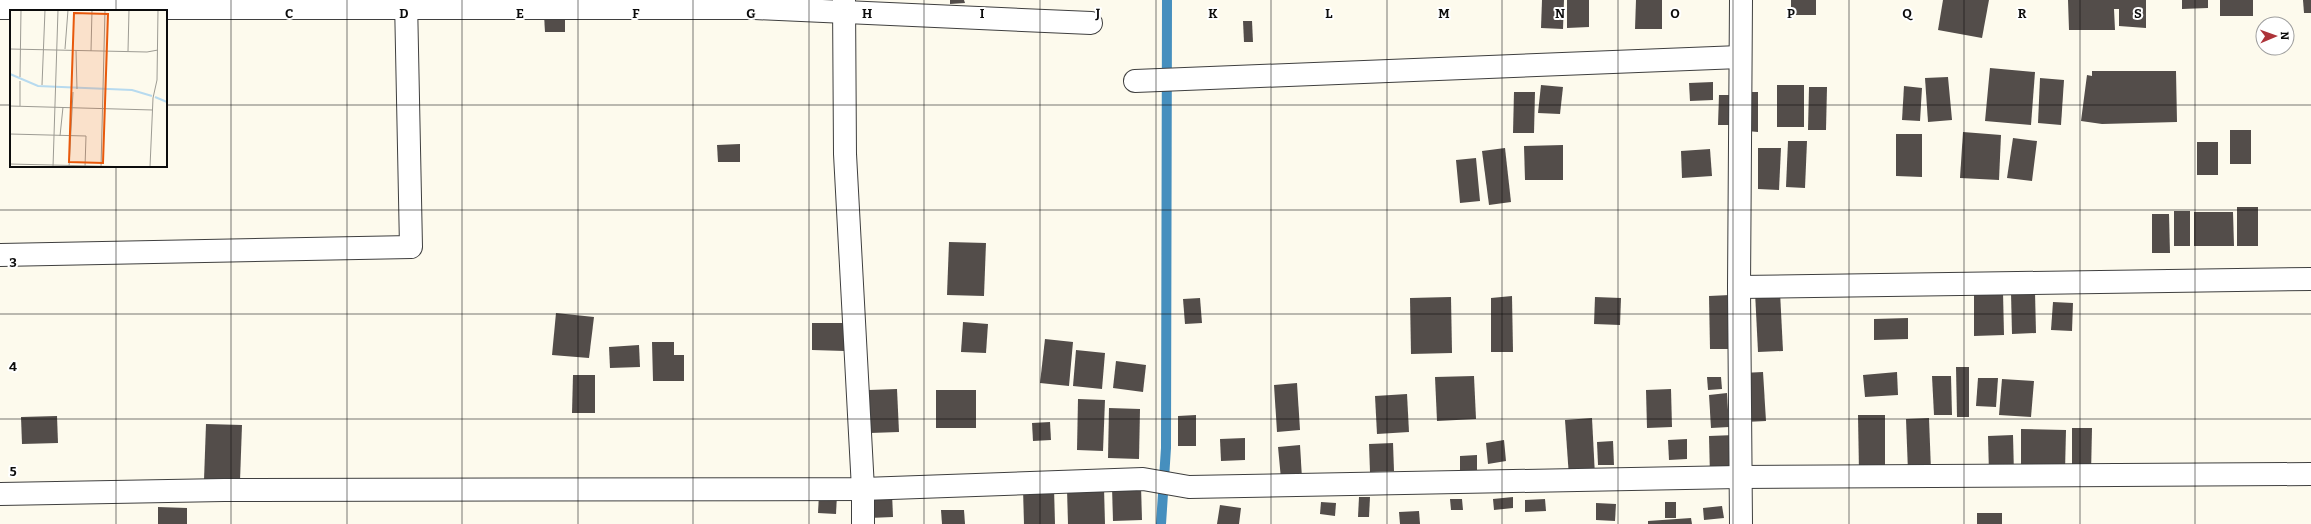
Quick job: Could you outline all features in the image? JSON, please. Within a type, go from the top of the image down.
[{"type":"street","points":[[1741,0],[1739,288],[1739,477],[1741,524]]},
{"type":"street","points":[[0,255],[411,247],[406,5]]},
{"type":"street","points":[[0,8],[406,5],[755,8],[844,6],[1091,23]]},
{"type":"street","points":[[844,6],[845,154],[863,489],[863,524]]},
{"type":"street","points":[[1135,81],[1740,57]]},
{"type":"street","points":[[1739,288],[2311,279]]},
{"type":"street","points":[[0,494],[224,490],[863,489],[1143,479],[1189,487],[1739,477],[2311,474]]},
{"type":"building","points":[[950,0],[964,0],[965,3],[950,4]]},
{"type":"building","points":[[1542,0],[1564,0],[1563,29],[1541,28]]},
{"type":"building","points":[[1567,0],[1589,0],[1589,27],[1567,28]]},
{"type":"building","points":[[1636,0],[1662,0],[1662,29],[1635,29]]},
{"type":"building","points":[[1791,0],[1816,0],[1816,15],[1791,15]]},
{"type":"building","points":[[1943,0],[1989,0],[1982,38],[1938,30]]},
{"type":"building","points":[[2068,0],[2146,0],[2146,28],[2119,26],[2119,9],[2114,9],[2115,30],[2069,30]]},
{"type":"building","points":[[2182,0],[2208,0],[2208,8],[2182,9]]},
{"type":"building","points":[[2220,0],[2253,0],[2253,16],[2220,16]]},
{"type":"building","points":[[2303,0],[2311,0],[2311,13],[2304,13]]},
{"type":"building","points":[[565,14],[565,32],[545,32],[544,15]]},
{"type":"building","points":[[1243,21],[1252,21],[1253,42],[1244,42]]},
{"type":"building","points":[[1990,68],[2035,72],[2031,125],[1985,121]]},
{"type":"building","points":[[2092,71],[2176,71],[2177,122],[2102,124],[2081,121],[2087,75],[2092,76]]},
{"type":"building","points":[[1948,77],[1952,120],[1928,122],[1925,78]]},
{"type":"building","points":[[2040,78],[2064,80],[2061,125],[2038,123]]},
{"type":"building","points":[[1713,82],[1713,100],[1690,101],[1689,83]]},
{"type":"building","points":[[1541,85],[1563,87],[1560,114],[1538,113]]},
{"type":"building","points":[[1777,85],[1804,85],[1804,127],[1777,127]]},
{"type":"building","points":[[1904,86],[1922,88],[1920,121],[1902,120]]},
{"type":"building","points":[[1809,87],[1827,87],[1826,130],[1808,130]]},
{"type":"building","points":[[1514,92],[1535,92],[1534,133],[1513,133]]},
{"type":"building","points":[[1746,92],[1758,92],[1758,132],[1747,131]]},
{"type":"building","points":[[1719,95],[1733,95],[1733,125],[1718,125]]},
{"type":"building","points":[[2230,130],[2251,130],[2251,164],[2230,164]]},
{"type":"building","points":[[1963,132],[2001,135],[1999,180],[1960,178]]},
{"type":"building","points":[[1896,134],[1922,134],[1922,177],[1896,176]]},
{"type":"building","points":[[2013,138],[2037,141],[2032,181],[2007,178]]},
{"type":"building","points":[[1788,141],[1807,141],[1805,188],[1786,187]]},
{"type":"building","points":[[2197,142],[2218,142],[2218,175],[2197,175]]},
{"type":"building","points":[[740,144],[740,162],[718,162],[717,145]]},
{"type":"building","points":[[1563,145],[1563,180],[1525,180],[1524,146]]},
{"type":"building","points":[[1505,148],[1511,202],[1489,205],[1482,151]]},
{"type":"building","points":[[1758,148],[1781,148],[1779,190],[1758,189]]},
{"type":"building","points":[[1710,149],[1712,176],[1682,178],[1681,151]]},
{"type":"building","points":[[1476,158],[1480,201],[1460,203],[1456,160]]},
{"type":"building","points":[[2237,207],[2258,207],[2258,246],[2237,246]]},
{"type":"building","points":[[2174,211],[2190,211],[2190,246],[2174,246]]},
{"type":"building","points":[[2194,212],[2233,212],[2234,246],[2194,246]]},
{"type":"building","points":[[2152,214],[2169,214],[2170,253],[2152,253]]},
{"type":"building","points":[[949,242],[986,243],[984,296],[947,295]]},
{"type":"building","points":[[1755,292],[1780,292],[1783,351],[1758,352]]},
{"type":"building","points":[[2003,292],[2004,335],[1974,336],[1974,293]]},
{"type":"building","points":[[2035,292],[2036,333],[2012,334],[2011,293]]},
{"type":"building","points":[[1730,295],[1732,349],[1710,349],[1709,296]]},
{"type":"building","points":[[1512,296],[1513,352],[1491,352],[1491,298]]},
{"type":"building","points":[[1451,297],[1452,353],[1411,354],[1410,298]]},
{"type":"building","points":[[1595,297],[1621,298],[1620,325],[1594,324]]},
{"type":"building","points":[[1200,298],[1202,323],[1185,324],[1183,299]]},
{"type":"building","points":[[2053,302],[2073,303],[2072,331],[2051,330]]},
{"type":"building","points":[[556,313],[594,317],[589,358],[552,355]]},
{"type":"building","points":[[1908,318],[1908,339],[1874,340],[1874,319]]},
{"type":"building","points":[[963,322],[988,324],[986,353],[961,352]]},
{"type":"building","points":[[812,323],[845,323],[845,351],[812,350]]},
{"type":"building","points":[[1045,339],[1073,342],[1069,386],[1040,383]]},
{"type":"building","points":[[652,342],[674,342],[674,355],[684,355],[684,381],[653,381]]},
{"type":"building","points":[[639,345],[640,367],[610,368],[609,347]]},
{"type":"building","points":[[1076,350],[1105,353],[1102,389],[1073,386]]},
{"type":"building","points":[[1116,361],[1146,365],[1143,392],[1113,388]]},
{"type":"building","points":[[1956,367],[1969,367],[1969,417],[1957,417]]},
{"type":"building","points":[[1763,372],[1766,421],[1745,422],[1742,373]]},
{"type":"building","points":[[1897,372],[1898,395],[1865,397],[1863,375]]},
{"type":"building","points":[[573,375],[595,375],[595,413],[572,413]]},
{"type":"building","points":[[1474,376],[1476,419],[1437,421],[1435,377]]},
{"type":"building","points":[[1932,376],[1951,376],[1952,415],[1934,415]]},
{"type":"building","points":[[1707,377],[1721,377],[1722,389],[1708,390]]},
{"type":"building","points":[[1978,378],[1998,378],[1996,407],[1976,406]]},
{"type":"building","points":[[2002,379],[2034,381],[2031,417],[1999,415]]},
{"type":"building","points":[[1297,383],[1300,430],[1277,432],[1274,385]]},
{"type":"building","points":[[897,389],[899,432],[870,433],[869,390]]},
{"type":"building","points":[[1671,389],[1672,427],[1647,428],[1646,390]]},
{"type":"building","points":[[936,390],[976,390],[976,428],[936,428]]},
{"type":"building","points":[[1727,393],[1729,427],[1711,428],[1709,395]]},
{"type":"building","points":[[1407,394],[1409,432],[1377,434],[1375,396]]},
{"type":"building","points":[[1078,399],[1105,400],[1103,451],[1077,450]]},
{"type":"building","points":[[1109,408],[1140,409],[1139,459],[1108,458]]},
{"type":"building","points":[[1196,415],[1196,446],[1178,446],[1178,416]]},
{"type":"building","points":[[1858,415],[1885,415],[1885,471],[1859,472]]},
{"type":"building","points":[[57,416],[58,443],[22,444],[21,417]]},
{"type":"building","points":[[1592,418],[1595,476],[1569,477],[1565,420]]},
{"type":"building","points":[[1929,418],[1931,471],[1908,472],[1906,419]]},
{"type":"building","points":[[1050,422],[1051,440],[1033,441],[1032,423]]},
{"type":"building","points":[[206,424],[242,425],[240,481],[204,480]]},
{"type":"building","points":[[2072,428],[2092,428],[2091,474],[2072,474]]},
{"type":"building","points":[[2021,429],[2066,430],[2065,471],[2021,472]]},
{"type":"building","points":[[1735,435],[1735,475],[1710,476],[1709,436]]},
{"type":"building","points":[[2013,435],[2014,474],[1989,474],[1988,436]]},
{"type":"building","points":[[1245,438],[1245,460],[1221,461],[1220,439]]},
{"type":"building","points":[[1687,439],[1687,459],[1669,460],[1668,440]]},
{"type":"building","points":[[1504,440],[1506,461],[1488,464],[1486,443]]},
{"type":"building","points":[[1613,441],[1614,465],[1598,465],[1597,442]]},
{"type":"building","points":[[1393,443],[1394,471],[1370,472],[1369,444]]},
{"type":"building","points":[[1300,445],[1302,478],[1281,479],[1278,447]]},
{"type":"building","points":[[1477,455],[1477,472],[1460,473],[1460,456]]},
{"type":"building","points":[[1141,486],[1142,520],[1113,521],[1112,487]]},
{"type":"building","points":[[1054,488],[1055,524],[1024,524],[1023,489]]},
{"type":"building","points":[[1104,488],[1105,524],[1068,524],[1067,489]]},
{"type":"building","points":[[892,493],[893,517],[869,518],[869,494]]},
{"type":"building","points":[[819,494],[837,495],[836,514],[818,513]]},
{"type":"building","points":[[1359,497],[1370,497],[1369,517],[1358,517]]},
{"type":"building","points":[[1513,497],[1513,508],[1494,510],[1493,499]]},
{"type":"building","points":[[1450,499],[1462,499],[1463,510],[1451,510]]},
{"type":"building","points":[[1545,499],[1546,511],[1525,512],[1525,500]]},
{"type":"building","points":[[1321,502],[1336,503],[1335,516],[1320,514]]},
{"type":"building","points":[[1665,502],[1676,502],[1676,518],[1665,518]]},
{"type":"building","points":[[1596,503],[1616,504],[1615,521],[1596,520]]},
{"type":"building","points":[[1220,505],[1241,508],[1239,524],[1217,524]]},
{"type":"building","points":[[1722,506],[1724,518],[1704,520],[1703,508]]},
{"type":"building","points":[[158,507],[187,508],[187,524],[158,524]]},
{"type":"building","points":[[941,510],[964,510],[965,524],[942,524]]},
{"type":"building","points":[[1419,511],[1420,524],[1400,524],[1399,512]]},
{"type":"building","points":[[1977,513],[2002,513],[2002,524],[1977,524]]},
{"type":"building","points":[[1691,518],[1692,524],[1648,524],[1648,521]]},
{"type":"waterway","points":[[1161,524],[1166,448],[1167,0]]}]
